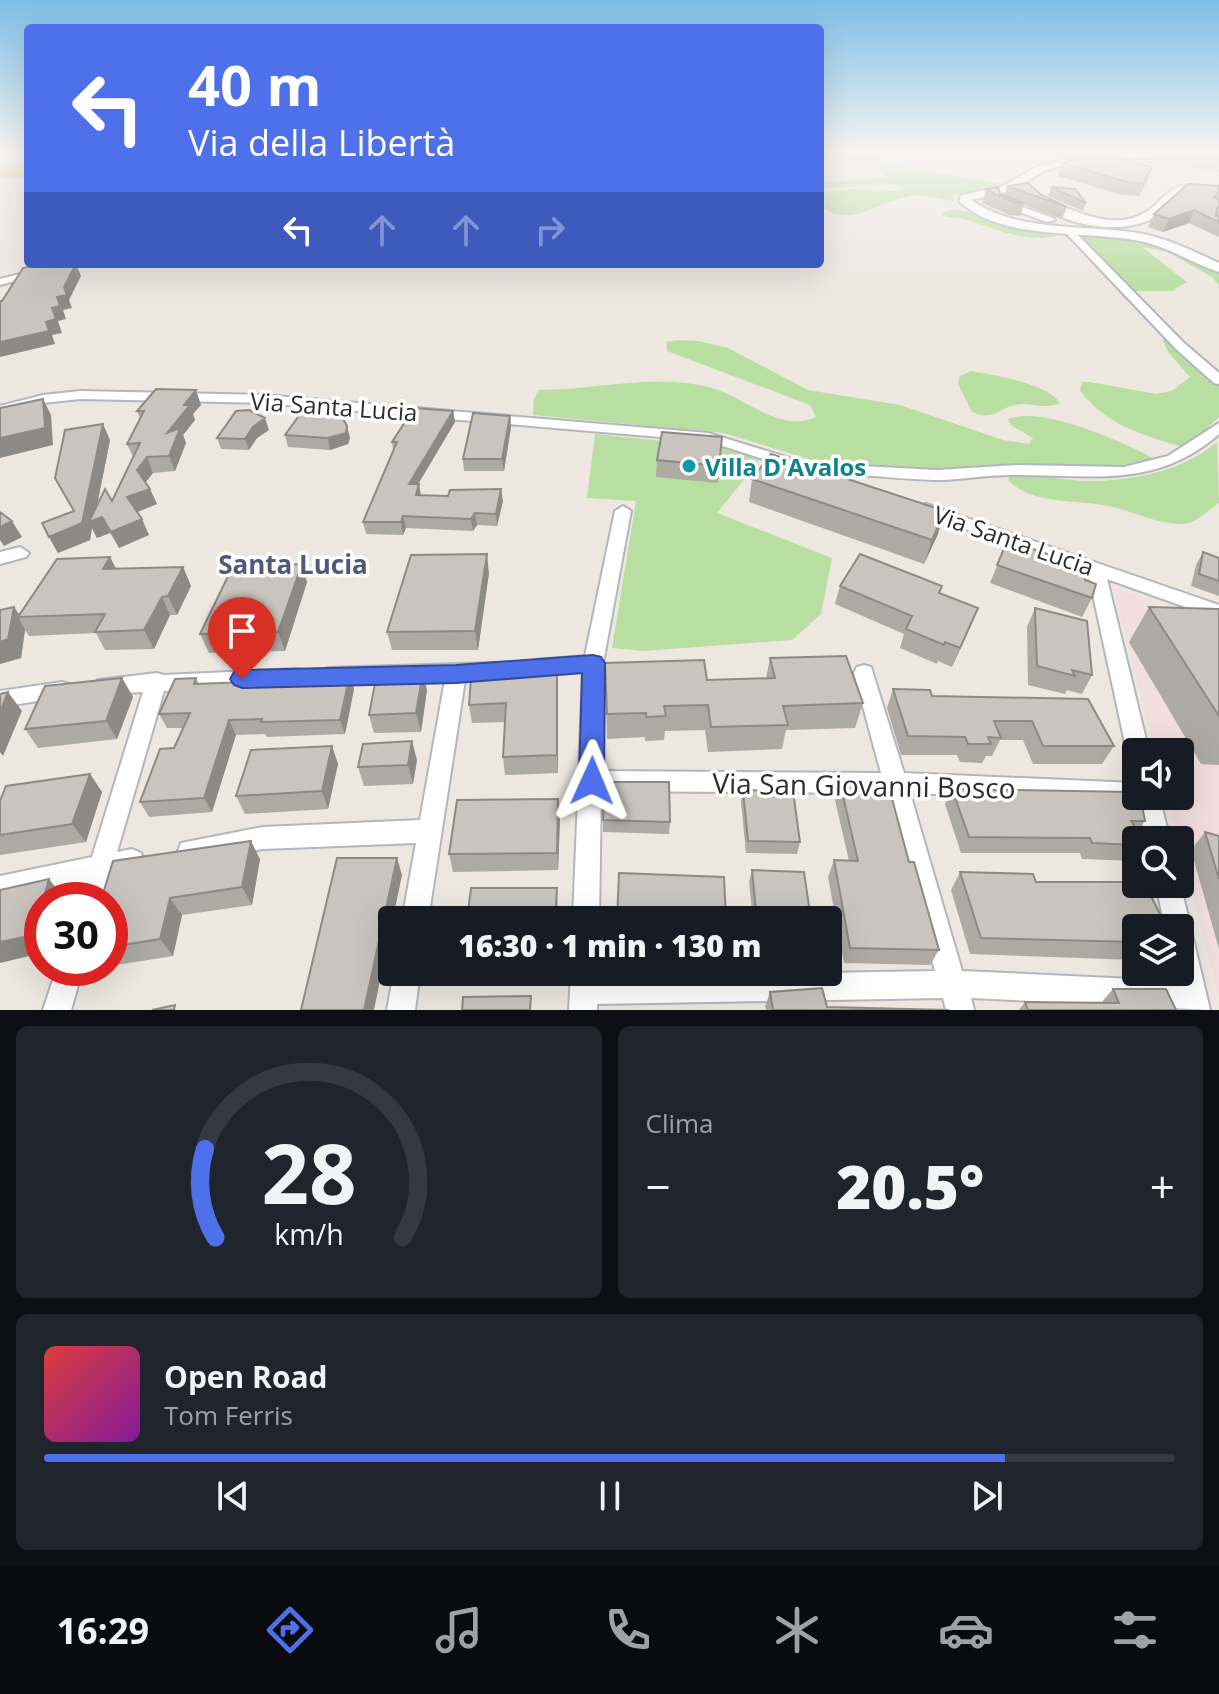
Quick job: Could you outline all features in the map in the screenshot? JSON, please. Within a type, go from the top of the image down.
[{"type":"street","points":[[966,200],[972,207],[1000,217],[1068,230],[1154,240],[1219,268]]},
{"type":"street","points":[[1039,200],[1064,212],[1094,220],[1123,222],[1145,218],[1165,200]]},
{"type":"street","points":[[1000,202],[1050,220]]},
{"type":"street","points":[[1068,230],[1180,346],[1219,380]]},
{"type":"street","points":[[0,282],[57,268]]},
{"type":"street","name":"Via Santa Lucia","points":[[0,410],[43,399],[80,395],[278,400],[708,437],[861,487]]},
{"type":"street","name":"Via Santa Lucia","points":[[808,469],[856,467],[944,475],[997,470],[1117,473],[1186,454],[1197,449],[1219,427]]},
{"type":"street","name":"Via Santa Lucia","points":[[917,506],[1219,612]]},
{"type":"street","points":[[587,906],[593,663],[623,511]]},
{"type":"street","points":[[0,558],[20,553]]},
{"type":"street","points":[[1096,569],[1135,738]]},
{"type":"street","points":[[0,699],[157,681],[456,674],[593,663]]},
{"type":"street","points":[[864,673],[957,997]]},
{"type":"street","points":[[417,906],[456,674]]},
{"type":"street","points":[[97,882],[157,681]]},
{"type":"street","name":"Via San Giovanni Bosco","points":[[592,781],[898,783],[1122,792]]},
{"type":"street","points":[[0,888],[102,866],[263,838],[430,831]]},
{"type":"street","points":[[57,1010],[64,986]]},
{"type":"street","points":[[401,1010],[405,986]]},
{"type":"street","points":[[583,991],[1195,1003]]},
{"type":"shaded area","points":[[1113,587],[1219,625],[1219,995],[1194,898],[1194,826],[1175,826],[1171,810],[1194,810],[1194,738],[1152,738]]},
{"type":"green space","points":[[895,200],[867,211],[845,215],[824,208],[825,201]]},
{"type":"green space","points":[[956,209],[1061,234],[1026,237],[942,215]]},
{"type":"green space","points":[[1078,234],[1160,245],[1219,273],[1219,285],[1212,277],[1168,252],[1142,247],[1187,282],[1172,291],[1132,291]]},
{"type":"green space","points":[[1162,338],[1219,386],[1219,417],[1186,448],[1114,421],[1080,390],[1082,382],[1090,382],[1156,394],[1172,391],[1190,377],[1168,352]]},
{"type":"green space","points":[[678,340],[728,348],[808,390],[900,405],[1003,440],[1029,444],[1033,438],[1011,425],[1008,419],[1041,417],[1104,435],[1155,459],[1095,470],[1007,465],[943,471],[812,460],[724,433],[533,415],[534,399],[539,390],[670,382],[712,388],[776,418],[803,421],[816,417],[810,405],[667,351],[667,342]]},
{"type":"green space","points":[[970,371],[1032,385],[1060,403],[1014,405],[993,414],[980,415],[972,412],[958,384],[959,377]]},
{"type":"green space","points":[[595,434],[731,448],[759,461],[717,513],[832,558],[821,614],[792,640],[643,651],[612,648],[636,501],[587,498]]},
{"type":"green space","points":[[1217,442],[1219,503],[1197,519],[1182,524],[1162,522],[1103,505],[1040,497],[1017,488],[1008,480],[1011,475],[1088,481],[1130,478],[1177,466]]},
{"type":"building","points":[[1170,200],[1219,200],[1216,216],[1219,216],[1219,222],[1194,210],[1169,219],[1154,214]]},
{"type":"building","points":[[23,268],[74,268],[64,287],[67,295],[57,297],[60,306],[52,308],[56,319],[46,322],[49,331],[0,342],[0,301]]},
{"type":"building","points":[[156,389],[196,390],[184,405],[190,405],[167,433],[180,428],[169,456],[147,457],[137,470],[150,489],[127,497],[142,519],[111,532],[102,517],[89,522],[105,489],[112,501],[140,443],[127,444],[144,411],[137,411]]},
{"type":"building","points":[[43,399],[45,428],[0,438],[0,408]]},
{"type":"building","points":[[336,407],[347,426],[346,433],[328,438],[285,435],[301,413],[327,415]]},
{"type":"building","points":[[414,408],[453,411],[409,484],[419,484],[416,495],[448,496],[450,490],[501,489],[496,514],[475,513],[471,519],[403,516],[401,522],[363,522],[397,442],[392,442]]},
{"type":"building","points":[[249,410],[265,418],[253,427],[245,439],[217,438],[236,411]]},
{"type":"building","points":[[473,413],[510,416],[502,459],[463,459]]},
{"type":"building","points":[[103,424],[82,523],[49,537],[42,523],[74,511],[55,478],[65,430]]},
{"type":"building","points":[[662,432],[722,437],[719,466],[657,460]]},
{"type":"building","points":[[771,454],[945,511],[932,540],[752,479]]},
{"type":"building","points":[[0,512],[12,521],[0,527]]},
{"type":"building","points":[[1006,544],[1016,547],[1018,544],[1060,558],[1058,562],[1087,572],[1085,580],[1096,584],[1092,598],[997,565]]},
{"type":"building","points":[[1203,552],[1219,558],[1219,581],[1199,574]]},
{"type":"building","points":[[487,554],[475,631],[387,632],[411,555]]},
{"type":"building","points":[[860,554],[942,586],[939,593],[978,608],[960,648],[945,642],[944,645],[906,629],[912,616],[840,586]]},
{"type":"building","points":[[110,557],[103,569],[183,567],[168,596],[162,597],[144,630],[95,632],[105,614],[18,617],[57,559]]},
{"type":"building","points":[[302,564],[278,632],[200,634],[232,568]]},
{"type":"building","points":[[14,607],[8,639],[0,642],[0,610]]},
{"type":"building","points":[[1149,607],[1219,609],[1219,716]]},
{"type":"building","points":[[1035,608],[1087,621],[1092,675],[1072,670],[1075,676],[1037,666]]},
{"type":"building","points":[[846,656],[863,703],[783,706],[788,725],[711,727],[708,705],[664,706],[666,716],[607,714],[605,663],[704,660],[707,680],[775,678],[770,658]]},
{"type":"building","points":[[557,662],[557,755],[503,757],[506,703],[469,705],[472,665]]},
{"type":"building","points":[[423,672],[416,713],[369,715],[377,673]]},
{"type":"building","points":[[350,674],[340,720],[229,720],[204,798],[140,802],[160,749],[174,748],[190,713],[159,714],[175,679],[196,678],[194,684],[274,681],[276,676]]},
{"type":"building","points":[[122,678],[106,721],[25,729],[45,686]]},
{"type":"building","points":[[893,689],[930,690],[932,696],[1088,699],[1114,746],[1043,746],[1032,721],[994,721],[1001,738],[988,737],[991,744],[968,744],[965,737],[908,736]]},
{"type":"building","points":[[8,692],[0,712],[0,694]]},
{"type":"building","points":[[412,741],[408,765],[358,767],[363,744]]},
{"type":"building","points":[[332,746],[322,791],[236,796],[251,750]]},
{"type":"building","points":[[90,774],[72,824],[0,835],[0,801],[6,786]]},
{"type":"building","points":[[605,782],[669,782],[670,822],[603,820]]},
{"type":"building","points":[[840,783],[888,784],[909,862],[914,862],[939,950],[850,948],[834,860],[858,861]]},
{"type":"building","points":[[952,789],[1122,792],[1122,810],[1143,810],[1145,821],[1131,821],[1134,826],[1122,826],[1122,844],[1092,843],[1090,838],[969,837]]},
{"type":"building","points":[[743,790],[793,791],[800,842],[748,841]]},
{"type":"building","points":[[558,799],[557,853],[449,854],[457,800]]},
{"type":"building","points":[[1205,832],[1219,836],[1219,879]]},
{"type":"building","points":[[251,841],[242,887],[170,898],[160,939],[128,944],[128,882],[107,882],[113,861]]},
{"type":"building","points":[[337,858],[397,858],[387,906],[378,906],[378,946],[364,1010],[301,1010]]},
{"type":"building","points":[[752,870],[804,872],[809,906],[756,906]]},
{"type":"building","points":[[960,872],[1033,874],[1036,882],[1122,882],[1122,898],[1152,898],[1160,914],[1122,914],[1122,942],[981,938]]},
{"type":"building","points":[[619,873],[724,877],[725,906],[618,906]]},
{"type":"building","points":[[24,885],[24,937],[0,942],[0,890]]},
{"type":"building","points":[[471,888],[557,888],[556,906],[469,906]]},
{"type":"building","points":[[822,988],[827,1007],[949,1010],[773,1010],[770,992]]},
{"type":"building","points":[[1113,989],[1166,989],[1176,1010],[1028,1010],[1025,1002],[1119,1003]]},
{"type":"building","points":[[531,996],[530,1010],[462,1010],[463,997]]},
{"type":"building","points":[[175,1005],[174,1010],[152,1010]]},
{"type":"place","name":"Villa D'Avalos","points":[[689,466]]},
{"type":"district","name":"Santa Lucia","points":[[293,564]]},
{"type":"route","points":[[242,679],[456,674],[593,663],[592,781]]}]
